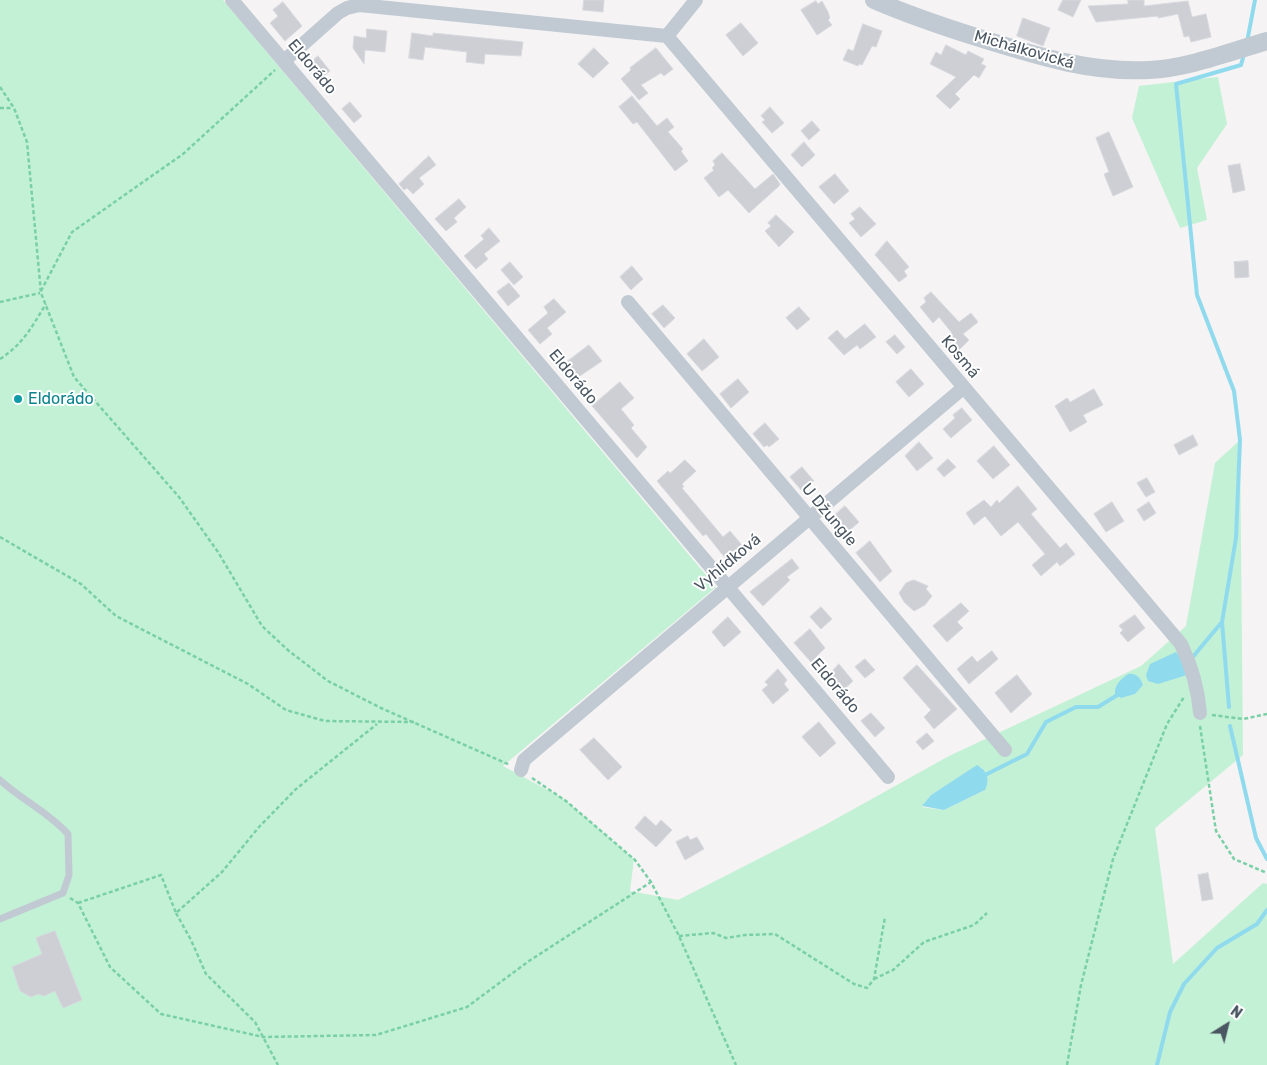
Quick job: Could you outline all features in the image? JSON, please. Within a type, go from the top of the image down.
[{"type":"street","name":"Eldorádo","points":[[232,0],[888,777]]},
{"type":"street","points":[[284,61],[338,13],[347,8],[359,6],[667,36],[696,0]]},
{"type":"street","name":"Michálkovická","points":[[874,0],[917,17],[1048,59],[1108,69],[1150,70],[1182,66],[1267,41]]},
{"type":"street","name":"Kosmá","points":[[667,36],[1181,644],[1192,666],[1200,713]]},
{"type":"street","name":"U Džungle","points":[[628,302],[1005,750]]},
{"type":"street","name":"Vyhlídková","points":[[521,770],[524,760],[963,388]]},
{"type":"lane","points":[[0,780],[14,792],[53,817],[68,834],[69,875],[63,893],[0,920]]},
{"type":"path","points":[[41,293],[72,232],[183,154],[284,61]]},
{"type":"path","points":[[0,86],[14,108],[27,142],[41,293],[74,377],[179,497],[218,552],[262,626],[289,651],[328,682],[521,770],[566,801],[635,860],[651,882],[679,936],[736,1065]]},
{"type":"path","points":[[0,108],[14,108]]},
{"type":"path","points":[[0,302],[41,293]]},
{"type":"path","points":[[0,359],[16,348],[33,328],[46,304]]},
{"type":"path","points":[[0,537],[81,584],[116,616],[248,684],[286,710],[325,721],[416,722]]},
{"type":"path","points":[[1067,1065],[1081,985],[1113,859],[1168,724],[1195,680]]},
{"type":"path","points":[[1267,714],[1243,719],[1200,713],[1199,725],[1216,831],[1234,859],[1267,873]]},
{"type":"path","points":[[176,913],[222,872],[296,789],[378,723]]},
{"type":"path","points":[[78,903],[162,875],[176,913],[191,940],[206,974],[255,1022],[278,1065]]},
{"type":"path","points":[[63,893],[78,903],[110,967],[161,1014],[263,1037],[376,1035],[467,1007],[529,961],[651,882]]},
{"type":"path","points":[[874,979],[893,970],[924,942],[974,925],[987,913]]},
{"type":"path","points":[[679,936],[713,933],[726,938],[775,934],[854,984],[868,988],[874,979],[886,917]]},
{"type":"green space","points":[[0,0],[223,0],[716,587],[503,766],[564,799],[634,859],[630,891],[678,900],[825,825],[949,756],[1141,666],[1186,626],[1215,463],[1240,440],[1243,755],[1155,828],[1173,964],[1263,883],[1267,884],[1267,1065],[0,1065]],"holes":[[[977,766],[982,768],[985,790],[944,810],[922,807],[931,795]]]},
{"type":"green space","points":[[1218,77],[1227,124],[1197,168],[1207,220],[1180,228],[1132,118],[1139,86]]},
{"type":"water","points":[[1176,652],[1185,662],[1187,675],[1158,684],[1148,681],[1146,675],[1150,664]]},
{"type":"water","points":[[1128,674],[1137,676],[1143,685],[1135,694],[1121,698],[1115,694],[1116,688]]},
{"type":"water","points":[[977,765],[984,770],[987,776],[985,790],[944,810],[922,806],[931,795]]},
{"type":"building","points":[[584,0],[604,0],[603,12],[583,10]]},
{"type":"building","points":[[1063,0],[1081,0],[1073,17],[1058,10]]},
{"type":"building","points":[[1128,0],[1144,0],[1144,6],[1188,1],[1192,17],[1206,14],[1211,37],[1191,42],[1189,36],[1184,37],[1178,14],[1158,18],[1158,16],[1096,22],[1088,6],[1128,4]]},
{"type":"building","points":[[816,1],[818,4],[822,1],[830,18],[828,20],[832,25],[817,35],[801,10]]},
{"type":"building","points":[[283,2],[302,26],[285,41],[270,23],[278,16],[273,10]]},
{"type":"building","points":[[1023,18],[1050,28],[1043,46],[1017,36]]},
{"type":"building","points":[[741,23],[758,43],[743,56],[726,35]]},
{"type":"building","points":[[863,24],[882,31],[876,47],[872,46],[862,65],[859,64],[858,66],[843,60],[848,49],[853,51]]},
{"type":"building","points":[[367,29],[387,31],[385,52],[365,50],[364,64],[353,48],[354,36],[366,38]]},
{"type":"building","points":[[412,33],[433,36],[433,33],[523,42],[521,56],[485,54],[484,64],[466,62],[467,52],[425,47],[423,60],[409,58]]},
{"type":"building","points":[[946,45],[966,55],[968,51],[984,59],[981,64],[986,66],[979,78],[974,75],[955,94],[960,99],[950,109],[936,96],[956,77],[930,64],[936,52],[941,55]]},
{"type":"building","points":[[594,48],[609,63],[593,78],[578,64]]},
{"type":"building","points":[[656,48],[673,69],[664,76],[661,73],[641,85],[648,93],[639,100],[621,79],[631,70],[630,68]]},
{"type":"building","points":[[318,56],[330,71],[318,81],[306,67]]},
{"type":"building","points":[[632,96],[657,126],[667,118],[674,127],[668,132],[683,149],[681,151],[688,161],[675,171],[637,122],[633,124],[619,107]]},
{"type":"building","points":[[350,102],[362,116],[354,123],[342,109]]},
{"type":"building","points":[[770,107],[784,123],[772,133],[762,122],[765,120],[761,116]]},
{"type":"building","points":[[812,121],[820,130],[809,140],[801,131]]},
{"type":"building","points":[[1109,132],[1133,187],[1113,196],[1104,174],[1109,172],[1096,138]]},
{"type":"building","points":[[804,142],[815,155],[802,167],[791,155]]},
{"type":"building","points":[[722,153],[755,189],[773,174],[780,184],[779,186],[749,213],[728,190],[719,197],[704,178],[714,170],[712,168],[715,165],[713,161]]},
{"type":"building","points":[[429,156],[436,165],[419,178],[424,184],[413,194],[407,188],[404,190],[399,184]]},
{"type":"building","points":[[1240,164],[1245,190],[1233,193],[1228,166]]},
{"type":"building","points":[[835,174],[849,191],[834,204],[819,187]]},
{"type":"building","points":[[459,199],[466,207],[454,218],[457,222],[446,231],[435,219]]},
{"type":"building","points":[[860,207],[876,224],[861,237],[849,223],[855,219],[851,214]]},
{"type":"building","points":[[776,215],[794,232],[779,247],[765,231],[771,226],[768,223]]},
{"type":"building","points":[[489,228],[500,241],[484,254],[488,259],[476,269],[464,256],[484,239],[481,236]]},
{"type":"building","points":[[887,241],[909,267],[904,271],[907,276],[899,282],[875,255]]},
{"type":"building","points":[[1248,261],[1249,277],[1235,278],[1234,262]]},
{"type":"building","points":[[510,262],[523,277],[514,285],[501,270]]},
{"type":"building","points":[[632,266],[643,279],[631,290],[620,277]]},
{"type":"building","points":[[509,283],[520,296],[508,306],[497,292]]},
{"type":"building","points":[[931,292],[959,322],[971,313],[978,322],[963,334],[969,340],[957,352],[946,338],[952,333],[939,317],[933,323],[920,307],[926,302],[924,298]]},
{"type":"building","points":[[554,299],[566,312],[547,328],[552,334],[540,344],[528,330],[548,313],[544,307]]},
{"type":"building","points":[[663,305],[675,318],[664,328],[652,314]]},
{"type":"building","points":[[799,307],[810,319],[797,330],[786,318]]},
{"type":"building","points":[[865,324],[876,337],[860,349],[857,345],[844,355],[828,338],[837,330],[845,339]]},
{"type":"building","points":[[895,335],[905,347],[897,354],[886,342]]},
{"type":"building","points":[[704,339],[719,357],[702,371],[687,354]]},
{"type":"building","points":[[589,345],[602,361],[571,382],[559,368]]},
{"type":"building","points":[[911,369],[924,384],[909,397],[896,382]]},
{"type":"building","points":[[738,379],[749,392],[731,408],[720,394]]},
{"type":"building","points":[[620,382],[634,398],[621,409],[634,425],[631,428],[647,447],[637,458],[592,406]]},
{"type":"building","points":[[1094,389],[1103,405],[1083,415],[1087,422],[1070,432],[1055,406],[1067,398],[1070,402]]},
{"type":"building","points":[[962,408],[972,420],[951,438],[943,429],[955,418],[953,415]]},
{"type":"building","points":[[765,423],[779,439],[769,447],[767,445],[764,447],[753,434]]},
{"type":"building","points":[[1193,435],[1198,445],[1179,455],[1174,445]]},
{"type":"building","points":[[919,442],[933,458],[917,471],[905,456]]},
{"type":"building","points":[[994,446],[1010,465],[993,479],[977,461]]},
{"type":"building","points":[[948,459],[956,467],[944,477],[937,469]]},
{"type":"building","points":[[685,460],[696,471],[682,484],[684,487],[682,488],[723,537],[730,531],[746,550],[730,564],[706,534],[703,536],[657,481]]},
{"type":"building","points":[[802,467],[814,481],[802,491],[790,477]]},
{"type":"building","points":[[1147,478],[1155,492],[1146,497],[1137,483]]},
{"type":"building","points":[[1018,486],[1037,509],[1031,514],[1060,548],[1066,543],[1075,554],[1060,566],[1057,562],[1041,576],[1032,565],[1045,554],[1018,522],[1001,536],[985,516],[974,525],[966,513],[984,500],[991,507],[997,500],[999,503]]},
{"type":"building","points":[[1112,502],[1124,521],[1106,532],[1094,514]]},
{"type":"building","points":[[1149,502],[1156,513],[1144,521],[1137,510]]},
{"type":"building","points":[[845,506],[859,522],[842,537],[828,521]]},
{"type":"building","points":[[870,541],[892,571],[880,582],[856,553]]},
{"type":"building","points":[[792,559],[799,568],[787,577],[790,580],[763,606],[750,592]]},
{"type":"building","points":[[914,580],[928,586],[926,589],[932,596],[925,605],[914,611],[904,602],[899,593],[906,583]]},
{"type":"building","points":[[961,603],[969,611],[957,622],[963,628],[947,642],[933,626]]},
{"type":"building","points":[[821,607],[832,619],[821,629],[810,617]]},
{"type":"building","points":[[1135,615],[1145,628],[1128,642],[1120,633],[1123,630],[1119,626]]},
{"type":"building","points":[[728,617],[741,632],[724,647],[712,632]]},
{"type":"building","points":[[810,629],[825,648],[811,662],[794,643]]},
{"type":"building","points":[[992,651],[998,659],[969,684],[957,669],[972,656],[977,662]]},
{"type":"building","points":[[865,659],[875,670],[865,678],[855,667]]},
{"type":"building","points":[[839,664],[853,681],[839,694],[825,679]]},
{"type":"building","points":[[917,665],[957,709],[934,729],[924,717],[931,710],[903,678]]},
{"type":"building","points":[[778,669],[787,680],[784,684],[789,690],[773,704],[762,690],[768,685],[765,682]]},
{"type":"building","points":[[1017,675],[1032,694],[1011,713],[995,693]]},
{"type":"building","points":[[871,713],[885,728],[875,737],[861,721]]},
{"type":"building","points":[[819,722],[836,743],[820,757],[802,737]]},
{"type":"building","points":[[927,733],[934,741],[923,750],[916,742]]},
{"type":"building","points":[[594,738],[622,767],[608,780],[580,750]]},
{"type":"building","points":[[645,816],[656,826],[661,820],[672,830],[656,847],[635,828]]},
{"type":"building","points":[[688,836],[690,840],[697,837],[704,849],[685,860],[676,842]]},
{"type":"building","points":[[1208,873],[1213,899],[1202,901],[1198,875]]},
{"type":"building","points":[[55,931],[82,1000],[63,1008],[55,991],[44,996],[38,994],[31,997],[20,991],[12,967],[42,954],[36,938]]},
{"type":"waterway","points":[[1247,42],[1255,0]]},
{"type":"waterway","points":[[1229,707],[1222,622],[1236,538],[1240,440],[1234,391],[1197,295],[1176,84],[1241,65],[1244,54]]},
{"type":"waterway","points":[[1191,659],[1222,622]]},
{"type":"waterway","points":[[987,774],[1027,754],[1046,722],[1076,707],[1098,707],[1119,694]]},
{"type":"waterway","points":[[1230,726],[1256,838],[1267,859]]},
{"type":"waterway","points":[[1157,1065],[1170,1012],[1184,984],[1217,948],[1257,924],[1267,910]]},
{"type":"place","name":"Eldorádo","points":[[18,399]]}]
